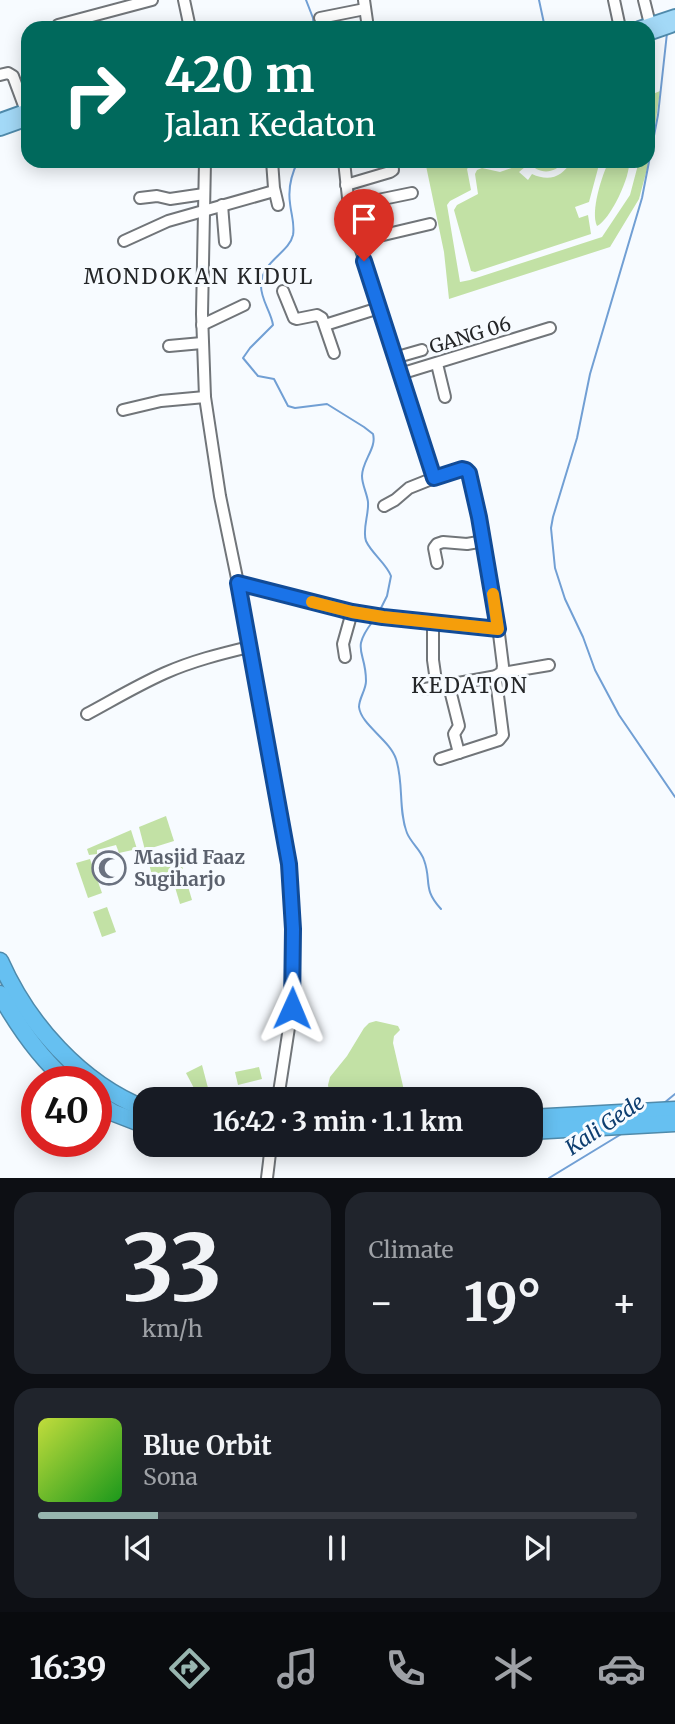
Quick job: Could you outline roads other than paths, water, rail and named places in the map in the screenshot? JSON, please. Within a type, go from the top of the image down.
[{"type":"highway","points":[[0,961],[28,1009],[64,1053],[106,1088],[133,1103]]},
{"type":"highway","points":[[0,994],[29,1038],[52,1066]]},
{"type":"highway","points":[[112,1112],[133,1120]]},
{"type":"highway","points":[[543,1117],[635,1112],[672,1114]]},
{"type":"highway","points":[[543,1130],[648,1125],[672,1114]]},
{"type":"main road","points":[[0,120],[21,115]]},
{"type":"main road","points":[[0,129],[21,117]]},
{"type":"street","points":[[73,21],[152,0]]},
{"type":"street","points":[[614,0],[618,21]]},
{"type":"street","points":[[644,0],[645,21]]},
{"type":"street","points":[[187,1],[189,21]]},
{"type":"street","points":[[320,18],[365,5]]},
{"type":"street","points":[[0,75],[8,73],[13,76],[21,97]]},
{"type":"street","points":[[205,168],[202,343],[205,397],[220,496],[281,815],[291,888],[292,1008],[280,1087]]},
{"type":"street","points":[[272,168],[278,205]]},
{"type":"street","points":[[345,168],[349,210],[358,242],[434,478]]},
{"type":"street","points":[[346,185],[390,172],[393,168]]},
{"type":"street","points":[[124,241],[168,221],[274,191]]},
{"type":"street","points":[[349,210],[412,193]]},
{"type":"street","points":[[140,198],[157,196],[168,199],[204,194]]},
{"type":"street","points":[[222,205],[225,242]]},
{"type":"street","points":[[358,242],[430,224]]},
{"type":"street","points":[[283,291],[294,318],[318,315],[322,318],[334,354]]},
{"type":"street","points":[[202,325],[244,305]]},
{"type":"street","points":[[325,325],[379,309]]},
{"type":"street","name":"GANG 06","points":[[400,374],[550,328]]},
{"type":"street","points":[[169,346],[202,343]]},
{"type":"street","points":[[394,358],[422,350]]},
{"type":"street","points":[[436,364],[445,397]]},
{"type":"street","points":[[123,410],[160,401],[205,397]]},
{"type":"street","points":[[384,506],[409,488],[460,469],[467,471],[472,483],[502,651],[496,680],[503,737],[440,759]]},
{"type":"street","points":[[438,563],[434,548],[437,544],[484,541]]},
{"type":"street","points":[[238,583],[352,612],[498,629]]},
{"type":"street","points":[[345,657],[343,644],[352,612]]},
{"type":"street","points":[[433,623],[431,688],[549,665]]},
{"type":"street","points":[[87,714],[167,672],[249,647]]},
{"type":"street","points":[[449,685],[459,726],[454,734],[459,753]]},
{"type":"street","points":[[267,1178],[268,1157]]},
{"type":"waterway","points":[[306,0],[313,21]]},
{"type":"waterway","points":[[539,0],[544,21]]},
{"type":"waterway","points":[[655,131],[667,33]]},
{"type":"waterway","points":[[295,168],[290,192],[293,235],[287,247],[266,269],[261,284],[262,295],[273,325],[243,358],[258,376],[274,379],[288,406],[295,408],[327,404],[373,434],[373,444],[362,476],[368,502],[366,541],[391,576],[387,596],[380,610]]},
{"type":"waterway","points":[[648,168],[642,198],[590,374],[577,438],[551,528],[555,568],[595,670],[619,715],[675,797]]},
{"type":"waterway","points":[[373,621],[361,645],[366,681],[359,707],[365,720],[388,745],[396,759],[404,824],[409,837],[423,856],[431,896],[441,909]]},
{"type":"waterway","name":"Kali Gede","points":[[664,1103],[675,1094]]},
{"type":"waterway","name":"Kali Gede","points":[[549,1178],[623,1133]]},
{"type":"place","name":"Masjid Faaz Sugiharjo","points":[[109,868]]},
{"type":"district","name":"MONDOKAN KIDUL","points":[[199,277]]},
{"type":"district","name":"KEDATON","points":[[470,686]]}]
